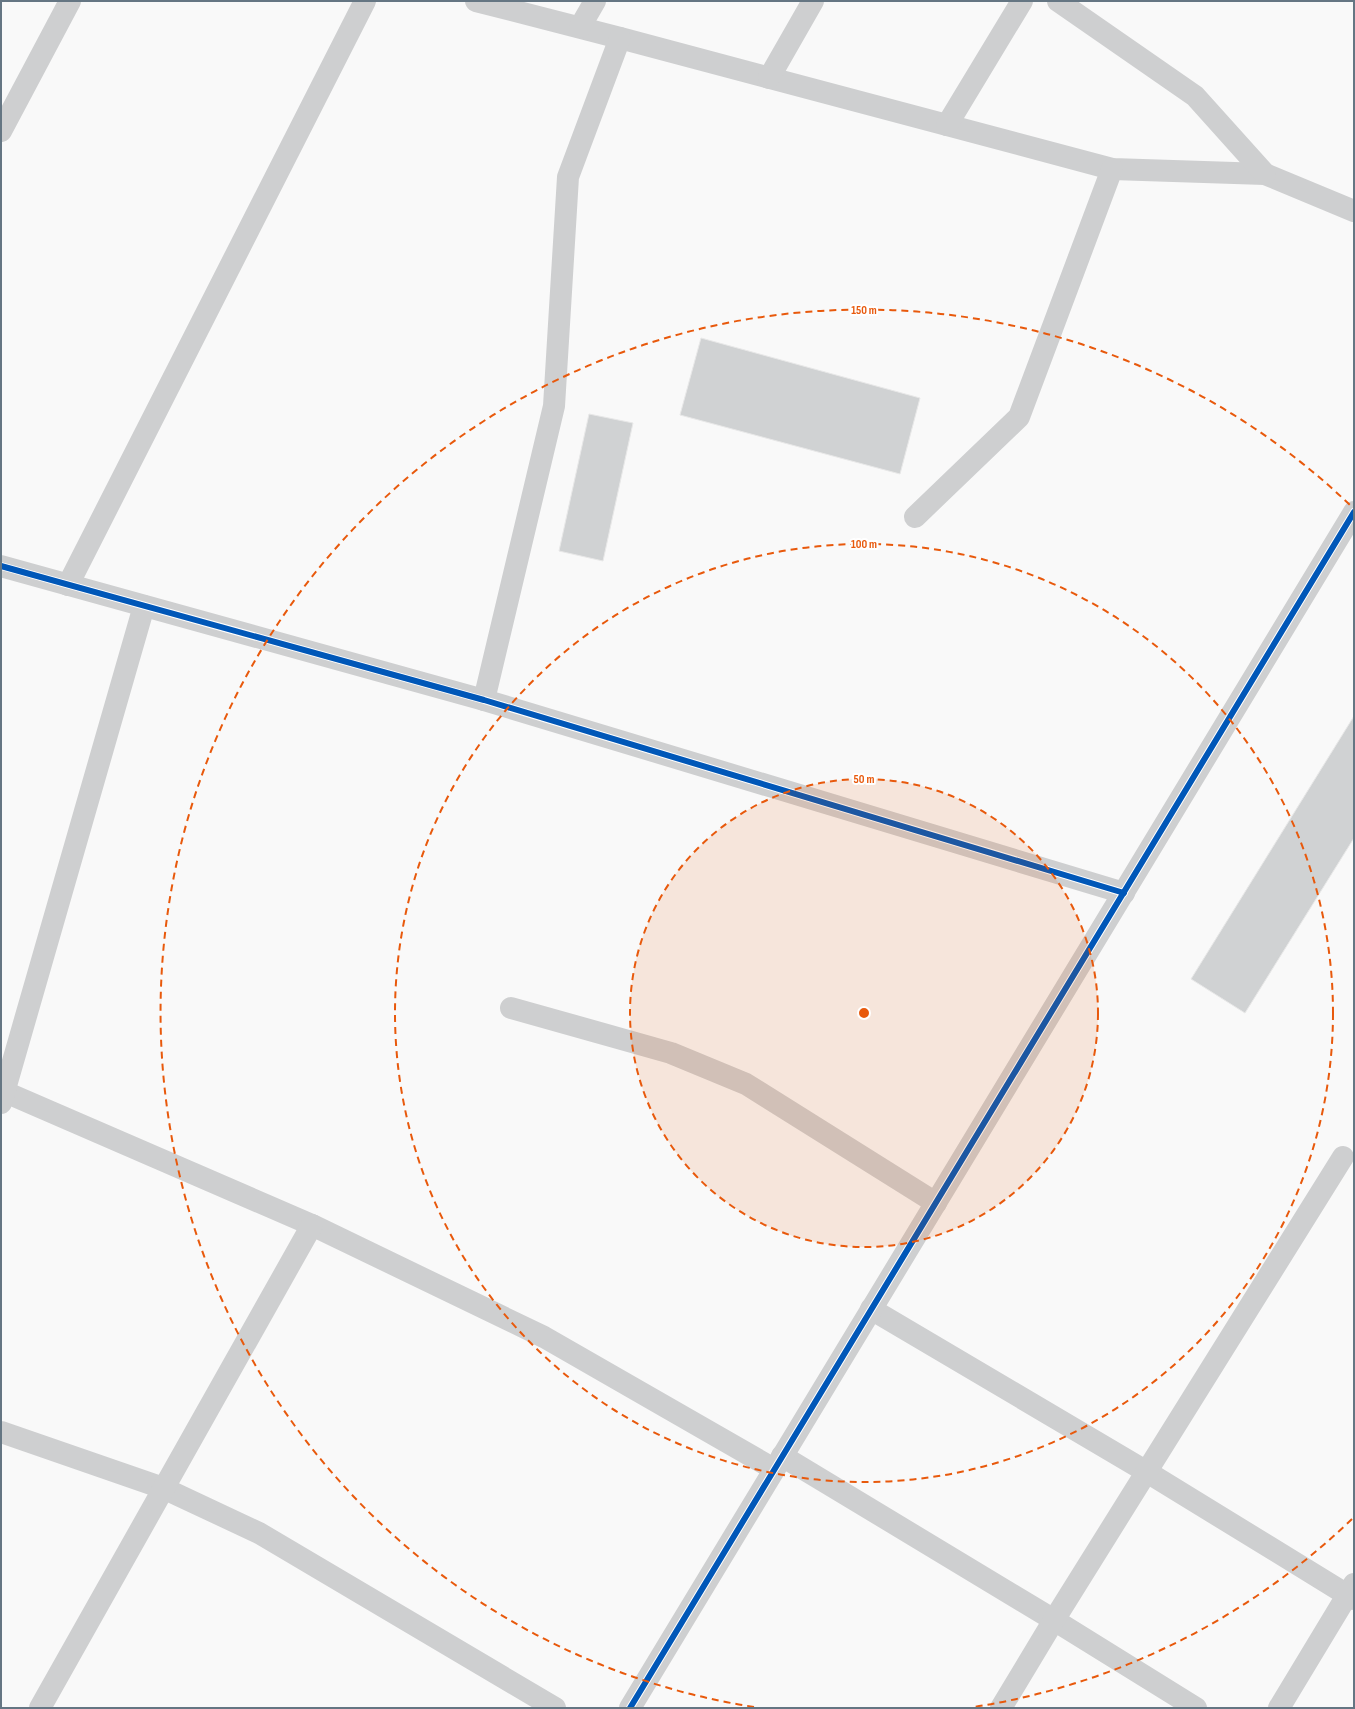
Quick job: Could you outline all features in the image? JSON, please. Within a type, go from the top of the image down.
[{"type":"street","points":[[1,131],[70,1]]},
{"type":"street","points":[[68,584],[365,1]]},
{"type":"street","points":[[476,1],[580,27],[1112,169],[1265,174],[1354,211]]},
{"type":"street","points":[[580,27],[595,1]]},
{"type":"street","points":[[769,78],[813,1]]},
{"type":"street","points":[[947,125],[1022,1]]},
{"type":"street","points":[[1058,1],[1195,96],[1265,174]]},
{"type":"street","points":[[484,700],[554,406],[568,177],[620,38]]},
{"type":"street","points":[[915,517],[1019,417],[1112,169]]},
{"type":"street","points":[[630,1708],[1354,512]]},
{"type":"street","points":[[1,566],[484,700],[1124,892]]},
{"type":"street","points":[[144,606],[3,1098],[312,1225],[544,1337],[778,1463],[1054,1620],[1196,1708]]},
{"type":"street","points":[[511,1008],[671,1053],[746,1084],[936,1203]]},
{"type":"street","points":[[1001,1708],[1054,1620],[1343,1157]]},
{"type":"street","points":[[40,1708],[312,1225]]},
{"type":"street","points":[[871,1309],[1352,1593],[1279,1708]]},
{"type":"street","points":[[1,1432],[163,1488],[259,1533],[555,1708]]},
{"type":"building","points":[[701,338],[920,398],[900,474],[680,415]]},
{"type":"building","points":[[589,414],[633,423],[603,561],[559,551]]},
{"type":"building","points":[[1354,716],[1354,838],[1245,1013],[1191,979]]},
{"type":"cycle path","points":[[630,1708],[1354,512]]},
{"type":"cycle path","points":[[1,566],[484,700],[1124,893]]}]
